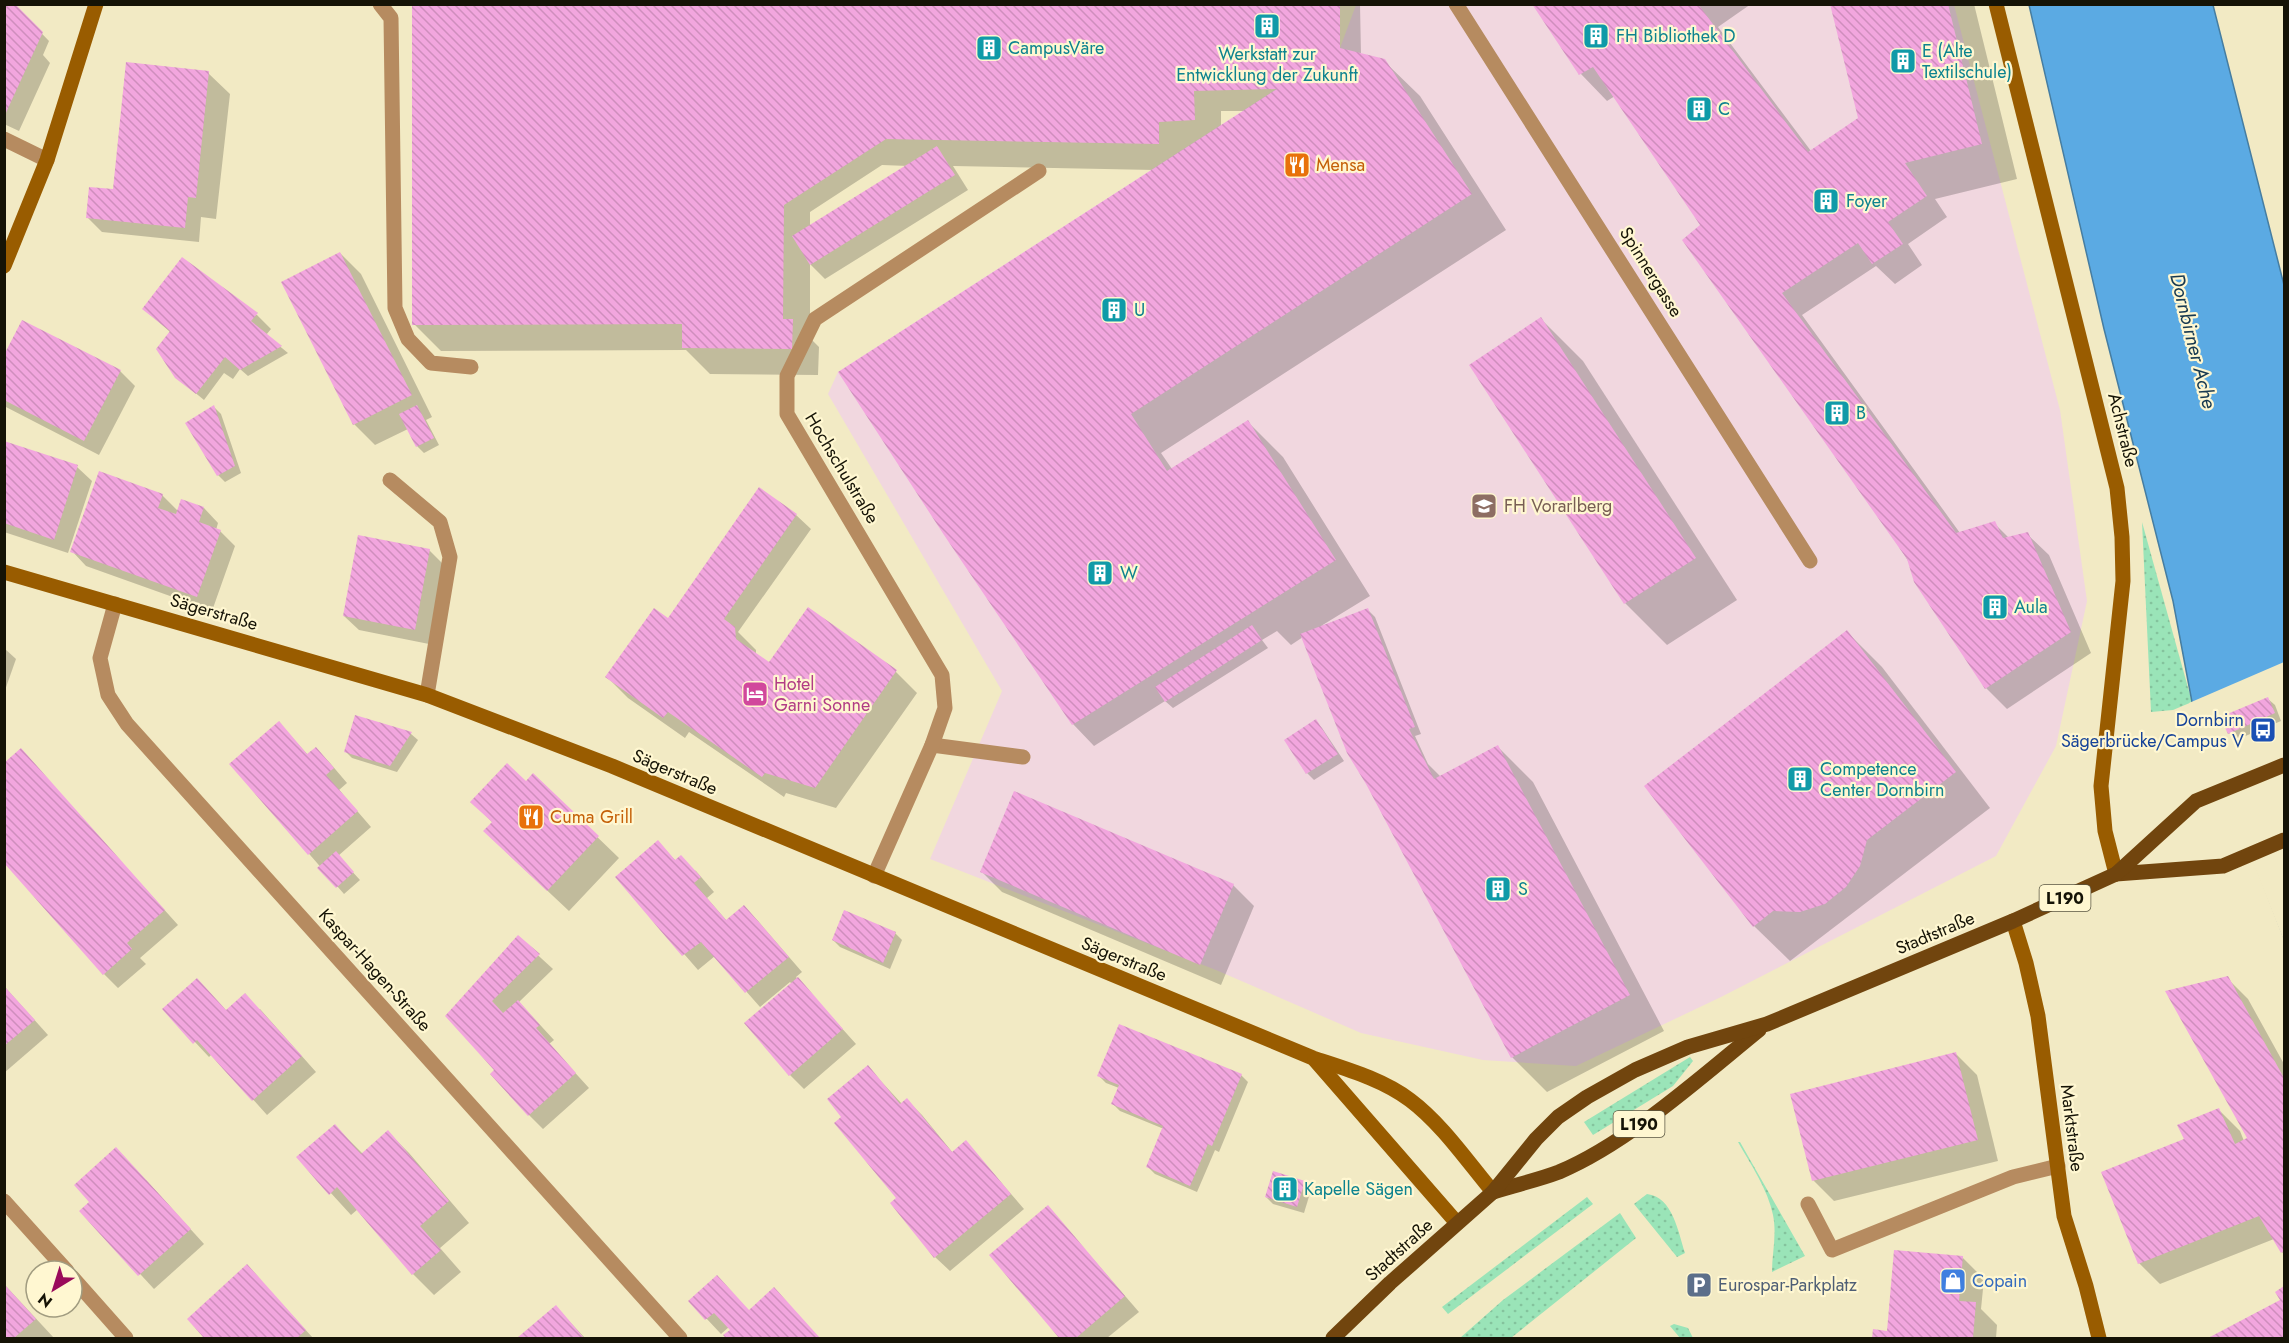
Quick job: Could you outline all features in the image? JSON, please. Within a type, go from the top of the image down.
[{"type":"main road","name":"Stadtstraße","points":[[1333,1338],[1390,1283],[1493,1192],[1558,1117],[1587,1097],[1635,1070],[1688,1047],[1767,1024],[2013,921],[2116,874],[2196,801],[2284,765]]},
{"type":"main road","name":"Stadtstraße","points":[[2116,874],[2223,866],[2284,840]]},
{"type":"main road","name":"Stadtstraße","points":[[1493,1192],[1559,1172],[1628,1132],[1767,1024]]},
{"type":"street","points":[[4,266],[47,160],[96,4]]},
{"type":"street","points":[[380,4],[391,18],[395,308],[408,339],[431,363],[471,367]]},
{"type":"street","name":"Spinnergasse","points":[[1456,4],[1810,561]]},
{"type":"street","name":"Achstraße","points":[[1996,4],[2117,488],[2122,537],[2123,581],[2101,786],[2105,831],[2116,874]]},
{"type":"street","points":[[4,139],[47,160]]},
{"type":"street","name":"Hochschulstraße","points":[[874,876],[932,745],[945,708],[942,675],[787,414],[787,376],[815,320],[1039,171]]},
{"type":"street","points":[[390,480],[440,522],[450,557],[428,695]]},
{"type":"street","name":"Sägerstraße","points":[[4,572],[428,695],[612,766],[1313,1058],[1386,1085],[1410,1100],[1431,1118],[1493,1192]]},
{"type":"street","name":"Kaspar-Hagen-Straße","points":[[115,604],[100,658],[108,695],[127,724],[680,1338]]},
{"type":"street","points":[[932,745],[1023,757]]},
{"type":"street","name":"Marktstraße","points":[[2013,921],[2036,1007],[2064,1216],[2086,1286],[2099,1338]]},
{"type":"street","name":"Sägerstraße","points":[[1313,1058],[1457,1223]]},
{"type":"street","points":[[1808,1204],[1832,1250],[2013,1177],[2058,1166]]},
{"type":"street","points":[[4,1201],[56,1259]]},
{"type":"street","points":[[84,1291],[126,1338]]},
{"type":"shaded area","name":"FH Vorarlberg","points":[[1356,5],[1954,5],[2060,410],[2087,601],[2056,746],[1996,856],[1721,997],[1576,1066],[1483,1060],[1361,1033],[1216,970],[930,859],[1002,691],[828,394],[838,372],[1340,48]]},
{"type":"green space","points":[[2142,522],[2192,702],[2173,710],[2151,712]]},
{"type":"green space","points":[[1690,1057],[1693,1061],[1673,1086],[1593,1135],[1584,1122]]},
{"type":"green space","points":[[1738,1142],[1805,1256],[1772,1272],[1775,1230],[1771,1206]]},
{"type":"green space","points":[[1647,1194],[1656,1197],[1669,1208],[1685,1253],[1677,1257],[1634,1204]]},
{"type":"green space","points":[[1587,1197],[1593,1204],[1448,1314],[1442,1307]]},
{"type":"green space","points":[[1620,1213],[1636,1238],[1511,1338],[1460,1338],[1503,1300]]},
{"type":"green space","points":[[1674,1324],[1688,1328],[1693,1338],[1680,1338],[1670,1326]]},
{"type":"water","name":"Dornbirner Ache","points":[[2029,5],[2213,5],[2284,285],[2284,938],[2192,702],[2173,601],[2104,329]]},
{"type":"pier","points":[[2284,662],[2284,941],[2189,703]]},
{"type":"building","points":[[4,4],[15,4],[43,32],[4,117]]},
{"type":"building","points":[[412,4],[1340,4],[1340,48],[1385,59],[1472,194],[1131,414],[1167,471],[1248,420],[1336,560],[1072,725],[838,372],[1277,89],[1194,91],[1195,120],[1159,122],[1159,144],[886,139],[784,205],[783,319],[793,319],[792,349],[682,348],[682,324],[412,325]]},
{"type":"building","points":[[1532,4],[1698,4],[1808,152],[1858,118],[1830,4],[1948,4],[1982,144],[1905,163],[1927,196],[1888,222],[1903,244],[1872,264],[1858,243],[1782,293],[1956,533],[1995,521],[2003,538],[2028,532],[2071,632],[1985,689],[1914,582],[1907,559],[1682,240],[1700,225],[1593,67],[1579,75]]},
{"type":"building","points":[[126,62],[209,71],[196,198],[188,197],[185,228],[86,218],[89,187],[113,189]]},
{"type":"building","points":[[937,146],[955,175],[810,265],[792,236]]},
{"type":"building","points":[[340,252],[412,395],[353,425],[281,282]]},
{"type":"building","points":[[182,257],[258,313],[251,321],[282,346],[240,370],[225,357],[196,394],[175,378],[156,349],[170,331],[142,309]]},
{"type":"building","points":[[1541,317],[1696,558],[1624,604],[1469,365]]},
{"type":"building","points":[[22,320],[121,370],[84,441],[4,400],[4,355]]},
{"type":"building","points":[[214,405],[235,466],[217,476],[185,423]]},
{"type":"building","points":[[417,405],[434,438],[416,447],[399,414]]},
{"type":"building","points":[[4,441],[78,465],[54,540],[4,523]]},
{"type":"building","points":[[99,471],[163,494],[158,508],[176,514],[181,499],[204,507],[199,522],[221,530],[197,597],[70,552]]},
{"type":"building","name":"Hotel Garni Sonne","points":[[759,487],[797,514],[724,619],[735,627],[736,639],[769,662],[808,607],[897,670],[815,788],[765,773],[762,777],[668,712],[663,718],[605,677],[654,608],[668,618]]},
{"type":"building","points":[[358,535],[430,549],[415,630],[343,616]]},
{"type":"building","name":"S","points":[[1368,608],[1415,727],[1409,729],[1434,779],[1498,745],[1630,995],[1511,1058],[1366,784],[1347,753],[1300,634]]},
{"type":"building","points":[[1252,625],[1262,640],[1165,702],[1155,687]]},
{"type":"building","name":"Competence Center Dornbirn","points":[[1847,630],[1956,772],[1867,840],[1860,866],[1846,887],[1825,904],[1800,912],[1773,911],[1753,927],[1644,786]]},
{"type":"building","points":[[2268,697],[2275,713],[2228,734],[2220,717]]},
{"type":"building","points":[[355,715],[412,732],[390,766],[344,752]]},
{"type":"building","points":[[1316,719],[1338,754],[1306,774],[1284,740]]},
{"type":"building","points":[[279,721],[307,754],[316,747],[334,768],[326,775],[358,811],[308,855],[229,764]]},
{"type":"building","points":[[21,748],[165,910],[127,943],[132,949],[103,975],[4,863],[4,763]]},
{"type":"building","points":[[507,763],[526,781],[533,773],[599,836],[547,891],[483,831],[492,822],[470,802]]},
{"type":"building","points":[[1014,791],[1234,884],[1200,965],[980,872]]},
{"type":"building","points":[[658,840],[675,860],[681,855],[701,877],[694,883],[726,920],[744,905],[789,957],[745,993],[701,942],[682,956],[615,877]]},
{"type":"building","points":[[336,851],[354,872],[336,888],[317,868]]},
{"type":"building","points":[[844,910],[896,932],[883,963],[832,940]]},
{"type":"building","points":[[518,935],[540,954],[492,1001],[503,1013],[518,1000],[540,1025],[536,1028],[576,1073],[528,1116],[490,1074],[494,1070],[445,1016]]},
{"type":"building","points":[[2228,976],[2284,1078],[2284,1251],[2281,1253],[2259,1216],[2138,1264],[2101,1172],[2184,1139],[2177,1125],[2219,1108],[2235,1144],[2247,1138],[2165,991]]},
{"type":"building","points":[[798,977],[843,1029],[789,1076],[744,1023]]},
{"type":"building","points":[[197,978],[226,1010],[245,993],[302,1056],[252,1101],[197,1040],[193,1044],[162,1009]]},
{"type":"building","points":[[4,986],[35,1020],[4,1046]]},
{"type":"building","points":[[1119,1024],[1242,1074],[1212,1146],[1208,1144],[1190,1186],[1146,1167],[1163,1126],[1111,1104],[1119,1085],[1097,1076]]},
{"type":"building","points":[[1956,1052],[1978,1140],[1812,1181],[1790,1094]]},
{"type":"building","points":[[868,1065],[900,1104],[907,1098],[952,1152],[966,1140],[1011,1194],[934,1258],[890,1203],[896,1198],[834,1123],[841,1117],[827,1099]]},
{"type":"building","points":[[335,1124],[361,1154],[388,1130],[449,1201],[420,1226],[441,1250],[412,1275],[337,1187],[329,1195],[296,1157]]},
{"type":"building","points":[[116,1147],[191,1229],[138,1276],[79,1211],[89,1202],[74,1185]]},
{"type":"building","name":"Kapelle Sägen","points":[[1273,1171],[1305,1181],[1297,1207],[1265,1197]]},
{"type":"building","points":[[1048,1205],[1125,1296],[1076,1338],[1059,1338],[989,1255]]},
{"type":"building","points":[[1894,1250],[1963,1256],[1959,1301],[1976,1302],[1973,1338],[1872,1338],[1873,1329],[1887,1331]]},
{"type":"building","points":[[247,1264],[306,1330],[297,1338],[204,1338],[187,1319]]},
{"type":"building","points":[[717,1275],[749,1310],[774,1287],[820,1338],[726,1338],[723,1335],[730,1330],[714,1313],[705,1320],[688,1301]]},
{"type":"building","points":[[4,1284],[24,1306],[24,1319],[36,1319],[14,1338],[4,1338]]},
{"type":"building","points":[[2284,1286],[2284,1338],[2208,1338],[2280,1300],[2275,1292]]},
{"type":"building","points":[[556,1305],[584,1338],[517,1338]]},
{"type":"place","name":"Werkstatt zur Entwicklung der Zukunft","points":[[1267,26]]},
{"type":"place","name":"FH Bibliothek D","points":[[1596,36]]},
{"type":"place","name":"CampusVäre","points":[[989,48]]},
{"type":"place","name":"E (Alte Textilschule)","points":[[1903,61]]},
{"type":"place","name":"C","points":[[1699,109]]},
{"type":"place","name":"Mensa","points":[[1297,165]]},
{"type":"place","name":"Foyer","points":[[1826,201]]},
{"type":"place","name":"U","points":[[1114,310]]},
{"type":"place","name":"B","points":[[1837,413]]},
{"type":"place","name":"FH Vorarlberg","points":[[1484,506]]},
{"type":"place","name":"W","points":[[1100,573]]},
{"type":"place","name":"Aula","points":[[1995,607]]},
{"type":"place","name":"Hotel Garni Sonne","points":[[755,694]]},
{"type":"place","name":"Dornbirn Sägerbrücke/Campus V","points":[[2263,730]]},
{"type":"place","name":"Competence Center Dornbirn","points":[[1800,779]]},
{"type":"place","name":"Cuma Grill","points":[[531,817]]},
{"type":"place","name":"S","points":[[1498,889]]},
{"type":"place","name":"Kapelle Sägen","points":[[1285,1189]]},
{"type":"place","name":"Copain","points":[[1953,1281]]},
{"type":"place","name":"Eurospar-Parkplatz","points":[[1699,1285]]}]
